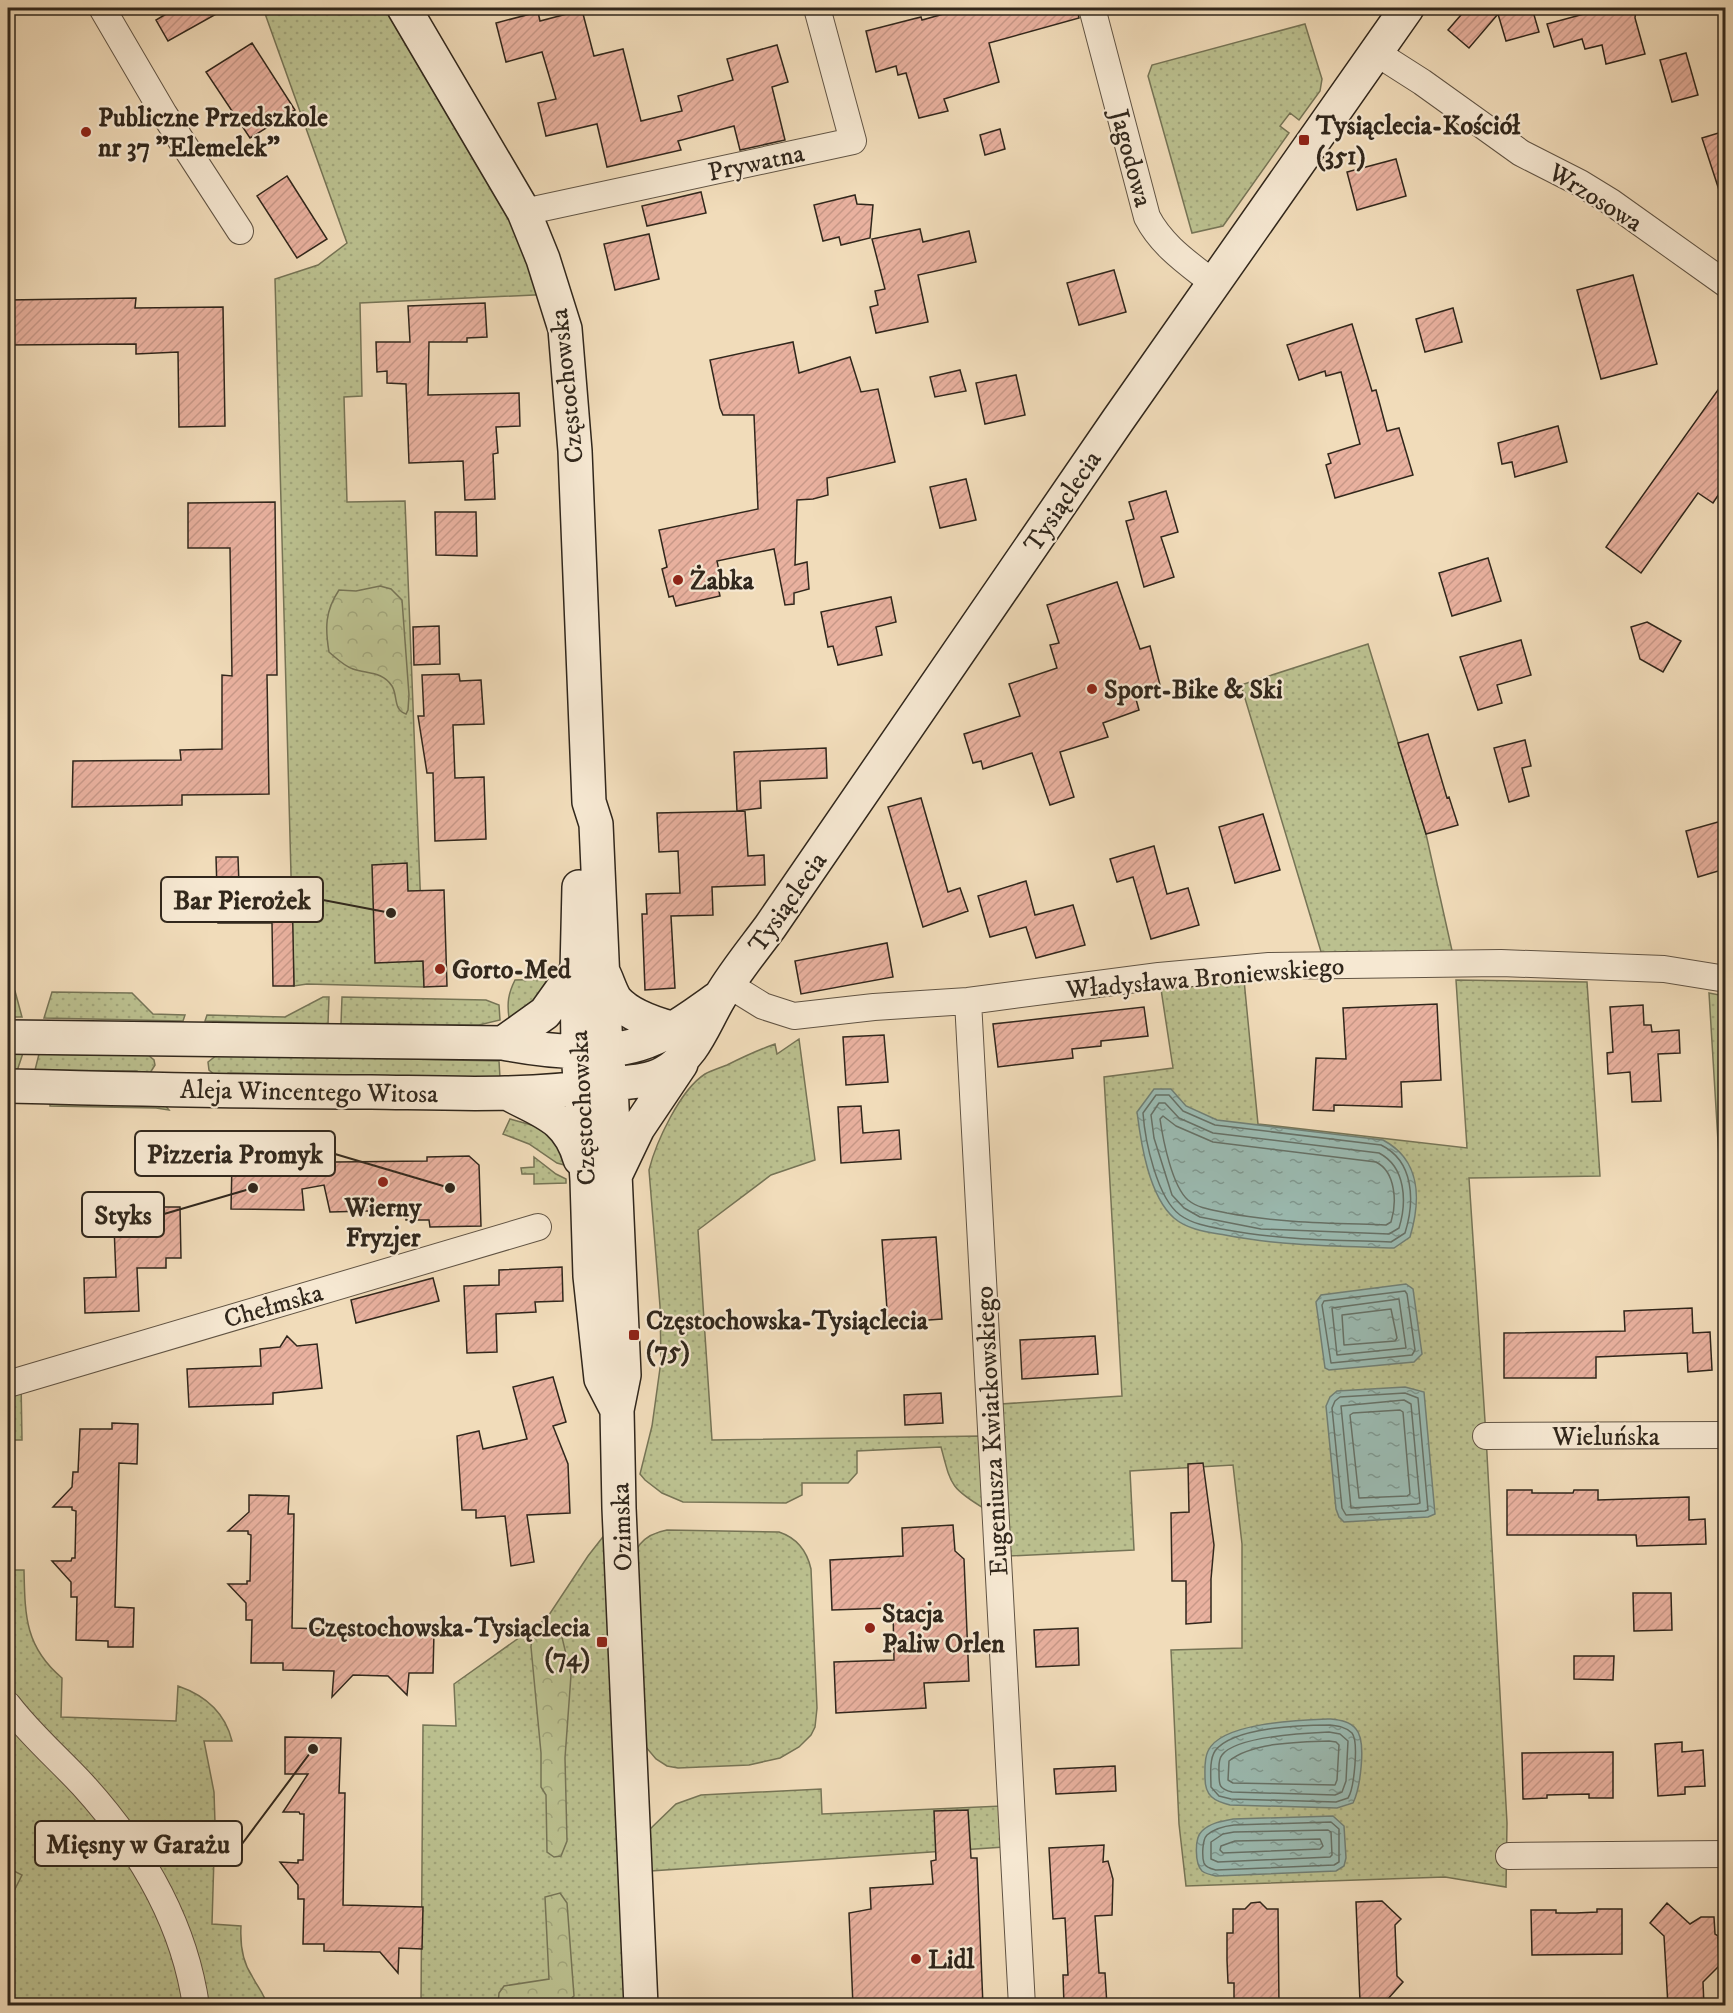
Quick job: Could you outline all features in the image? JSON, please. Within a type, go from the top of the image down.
[{"type":"street","points":[[102,8],[164,114],[240,231]]},
{"type":"street","name":"Częstochowska","points":[[404,8],[525,212],[543,258],[565,329],[575,451],[589,802],[596,824],[590,971],[592,1050],[579,1089],[600,1180],[590,1276],[601,1379],[617,1410]]},
{"type":"street","name":"Prywatna","points":[[525,212],[853,141],[817,8]]},
{"type":"street","name":"Jagodowa","points":[[1092,8],[1147,218],[1155,233],[1166,246],[1213,283]]},
{"type":"street","name":"Tysiąclecia","points":[[611,1084],[646,1080],[664,1073],[679,1042],[724,991],[1375,52],[1400,10]]},
{"type":"street","name":"Wrzosowa","points":[[1375,52],[1422,82],[1521,153],[1580,183],[1611,202],[1725,284]]},
{"type":"street","name":"Władysława Broniewskiego","points":[[724,991],[794,1016],[874,1007],[968,1001],[1159,976],[1269,966],[1501,963],[1664,969],[1725,979]]},
{"type":"street","points":[[503,1043],[545,1013],[565,985],[590,971],[624,1006],[679,1042],[638,1128],[600,1180]]},
{"type":"street","name":"Eugeniusza Kwiatkowskiego","points":[[968,1001],[1022,2006]]},
{"type":"street","name":"Aleja Wincentego Witosa","points":[[8,1037],[503,1043],[534,1049],[592,1050]]},
{"type":"street","name":"Tysiąclecia","points":[[592,1050],[630,1046],[656,1038],[679,1042]]},
{"type":"street","points":[[184,1040],[185,1090]]},
{"type":"street","points":[[592,1050],[611,1084],[600,1180]]},
{"type":"street","name":"Aleja Wincentego Witosa","points":[[8,1086],[507,1093],[579,1089],[611,1084]]},
{"type":"street","points":[[507,1093],[557,1119],[600,1180]]},
{"type":"street","name":"Chełmska","points":[[8,1384],[538,1227]]},
{"type":"street","name":"Ozimska","points":[[617,1410],[619,1508],[641,2006]]},
{"type":"street","name":"Wieluńska","points":[[1486,1436],[1725,1435]]},
{"type":"street","points":[[8,1705],[17,1718],[83,1785],[112,1819],[152,1877],[184,1947],[196,2006]]},
{"type":"street","points":[[1509,1856],[1725,1854]]},
{"type":"green space","points":[[263,8],[404,8],[555,294],[360,303],[362,396],[344,397],[347,502],[405,501],[424,987],[307,984],[294,986],[275,279],[318,265],[347,243]]},
{"type":"green space","points":[[1305,24],[1322,79],[1320,91],[1299,120],[1290,113],[1280,126],[1289,133],[1223,226],[1192,233],[1148,76],[1152,65]]},
{"type":"green space","points":[[380,586],[391,589],[402,600],[409,695],[406,714],[399,709],[394,690],[388,681],[379,675],[350,668],[329,652],[327,620],[331,605],[339,590],[356,591]]},
{"type":"green space","points":[[1368,644],[1426,834],[1455,964],[1325,965],[1241,685]]},
{"type":"green space","points":[[1159,976],[1244,980],[1258,1124],[1467,1148],[1456,980],[1587,982],[1600,1176],[1469,1178],[1507,1823],[1506,1887],[1445,1877],[1186,1886],[1179,1824],[1171,1650],[1242,1648],[1242,1544],[1233,1465],[1130,1471],[1134,1550],[1009,1556],[1001,1404],[1122,1396],[1104,1077],[1173,1068]]},
{"type":"green space","points":[[548,979],[533,1002],[509,1018],[509,999],[515,980]]},
{"type":"green space","points":[[8,991],[15,991],[22,1017],[8,1017]]},
{"type":"green space","points":[[52,992],[132,993],[153,1014],[185,1015],[183,1021],[44,1018]]},
{"type":"green space","points":[[1709,993],[1725,996],[1725,1174],[1720,1174]]},
{"type":"green space","points":[[323,997],[329,997],[328,1024],[205,1021],[207,1015],[285,1017]]},
{"type":"green space","points":[[342,997],[486,1000],[499,1005],[500,1020],[479,1025],[341,1024]]},
{"type":"green space","points":[[799,1039],[815,1160],[771,1175],[698,1230],[712,1440],[981,1436],[985,1509],[958,1490],[950,1478],[941,1447],[857,1451],[857,1473],[848,1483],[802,1483],[802,1495],[786,1503],[683,1502],[662,1493],[640,1474],[652,1426],[661,1361],[660,1306],[649,1170],[652,1158],[678,1104],[705,1074],[775,1044],[777,1054]]},
{"type":"green space","points":[[88,1052],[148,1055],[154,1060],[155,1065],[150,1073],[137,1074],[137,1071],[35,1070],[39,1054],[87,1055]]},
{"type":"green space","points":[[8,1053],[23,1053],[17,1071],[8,1069]]},
{"type":"green space","points":[[217,1055],[499,1061],[500,1078],[228,1073],[227,1075],[215,1075],[209,1070],[208,1062]]},
{"type":"green space","points":[[50,1102],[165,1105],[169,1110],[50,1106]]},
{"type":"green space","points":[[510,1119],[535,1126],[553,1136],[568,1166],[557,1163],[529,1144],[503,1134]]},
{"type":"green space","points":[[534,1157],[566,1179],[566,1183],[534,1184],[534,1174],[522,1174],[521,1168],[534,1167]]},
{"type":"green space","points":[[21,1380],[22,1440],[8,1440],[8,1384]]},
{"type":"green space","points":[[620,1515],[624,1582],[637,1548],[648,1537],[667,1530],[779,1532],[800,1546],[807,1556],[811,1569],[817,1708],[815,1727],[811,1735],[799,1747],[780,1758],[749,1765],[678,1768],[667,1766],[656,1759],[630,1728],[648,1831],[676,1804],[701,1795],[821,1789],[822,1814],[1002,1806],[1004,1847],[636,1872],[641,2005],[421,2006],[423,1725],[456,1726],[454,1684],[547,1618],[588,1556]]},
{"type":"green space","points":[[8,1570],[24,1570],[25,1602],[34,1642],[41,1655],[62,1678],[61,1717],[176,1721],[178,1686],[205,1700],[224,1721],[232,1741],[204,1741],[214,1792],[212,1924],[241,1926],[241,1946],[244,1958],[267,2005],[8,2006]]},
{"type":"green space","points":[[551,1630],[561,1633],[571,1675],[565,1758],[567,1841],[561,1856],[554,1857],[547,1852],[546,1795],[541,1787],[541,1753],[531,1647],[532,1637],[541,1631]]},
{"type":"green space","points":[[8,1868],[22,1875],[8,1903]]},
{"type":"green space","points":[[560,1893],[567,1903],[574,1996],[564,2004],[498,2005],[499,1993],[504,1986],[549,1979],[545,1897]]},
{"type":"water","points":[[1154,1089],[1171,1089],[1186,1106],[1217,1120],[1383,1140],[1396,1148],[1405,1158],[1415,1182],[1416,1209],[1410,1237],[1394,1248],[1309,1245],[1212,1233],[1180,1222],[1165,1208],[1158,1197],[1152,1183],[1141,1139],[1137,1112]]},
{"type":"water","points":[[1406,1284],[1413,1289],[1422,1354],[1414,1362],[1329,1370],[1325,1368],[1316,1302],[1321,1295]]},
{"type":"water","points":[[1405,1387],[1424,1392],[1435,1514],[1428,1517],[1344,1522],[1336,1509],[1326,1406],[1330,1397],[1337,1391]]},
{"type":"water","points":[[1330,1719],[1351,1724],[1359,1735],[1362,1754],[1358,1787],[1353,1803],[1337,1808],[1230,1805],[1219,1802],[1209,1793],[1205,1784],[1205,1761],[1208,1751],[1216,1741],[1245,1728],[1263,1724]]},
{"type":"water","points":[[1333,1816],[1344,1826],[1346,1858],[1344,1866],[1336,1871],[1216,1876],[1202,1871],[1198,1863],[1196,1851],[1199,1834],[1212,1824],[1233,1819]]},
{"type":"building","points":[[176,8],[227,8],[168,41],[156,20]]},
{"type":"building","points":[[965,8],[1077,8],[1079,18],[989,43],[999,82],[944,99],[948,111],[919,118],[906,73],[898,75],[896,66],[876,72],[866,31],[921,17],[922,20]]},
{"type":"building","points":[[1467,8],[1532,8],[1539,32],[1506,41],[1498,14],[1469,48],[1448,30]]},
{"type":"building","points":[[1606,8],[1636,8],[1635,18],[1645,54],[1606,64],[1602,45],[1585,49],[1582,39],[1554,47],[1547,24]]},
{"type":"building","points":[[582,10],[594,56],[623,49],[641,121],[682,111],[678,96],[733,80],[727,59],[777,45],[788,82],[772,87],[785,140],[740,150],[734,126],[678,141],[681,150],[607,167],[597,124],[546,136],[538,103],[556,99],[542,52],[506,62],[496,23],[538,12],[540,21]]},
{"type":"building","points":[[252,43],[295,110],[250,138],[206,72]]},
{"type":"building","points":[[1686,53],[1698,95],[1672,102],[1660,60]]},
{"type":"building","points":[[1000,129],[1005,149],[985,155],[980,135]]},
{"type":"building","points":[[1725,131],[1725,195],[1721,196],[1702,138]]},
{"type":"building","points":[[1396,159],[1406,196],[1357,210],[1347,172]]},
{"type":"building","points":[[287,176],[327,239],[297,258],[257,196]]},
{"type":"building","points":[[701,192],[706,213],[647,226],[642,206]]},
{"type":"building","points":[[855,195],[857,204],[873,205],[870,238],[841,245],[839,237],[823,241],[814,205]]},
{"type":"building","points":[[920,229],[923,242],[969,231],[976,262],[918,275],[928,322],[876,333],[870,307],[878,305],[875,291],[885,289],[872,239]]},
{"type":"building","points":[[649,234],[659,279],[615,290],[604,244]]},
{"type":"building","points":[[1114,270],[1126,312],[1079,325],[1067,283]]},
{"type":"building","points":[[1633,275],[1657,364],[1601,379],[1577,290]]},
{"type":"building","points":[[136,298],[135,308],[223,307],[225,426],[179,427],[178,352],[136,354],[136,344],[8,345],[8,300]]},
{"type":"building","points":[[485,303],[487,337],[467,338],[467,342],[429,342],[428,395],[519,393],[520,426],[496,427],[498,453],[493,454],[495,499],[465,500],[463,461],[409,463],[406,384],[387,383],[387,371],[377,372],[376,342],[410,342],[408,306]]},
{"type":"building","points":[[1453,308],[1462,342],[1425,352],[1416,319]]},
{"type":"building","points":[[1352,324],[1372,391],[1376,390],[1387,431],[1399,428],[1413,475],[1335,498],[1326,465],[1331,463],[1328,454],[1360,444],[1341,372],[1326,376],[1325,371],[1299,380],[1287,345]]},
{"type":"building","points":[[793,342],[799,373],[850,357],[861,392],[878,389],[895,462],[827,478],[828,495],[797,500],[795,565],[807,562],[809,589],[794,593],[794,604],[785,605],[774,549],[717,561],[722,585],[718,587],[720,596],[676,606],[673,596],[669,597],[662,569],[667,567],[659,530],[758,509],[754,415],[723,415],[710,360]]},
{"type":"building","points":[[960,370],[966,391],[935,397],[930,377]]},
{"type":"building","points":[[1016,375],[1025,415],[985,424],[976,383]]},
{"type":"building","points":[[1725,380],[1725,485],[1713,503],[1698,493],[1641,573],[1606,547]]},
{"type":"building","points":[[1558,426],[1567,462],[1515,477],[1512,462],[1502,464],[1498,443]]},
{"type":"building","points":[[966,479],[976,520],[940,528],[930,487]]},
{"type":"building","points":[[1166,491],[1178,532],[1161,537],[1174,577],[1144,587],[1126,521],[1134,519],[1129,502]]},
{"type":"building","points":[[275,502],[277,675],[267,675],[269,794],[182,795],[182,805],[72,807],[73,761],[181,760],[180,750],[222,749],[222,675],[232,676],[230,548],[188,548],[188,503]]},
{"type":"building","points":[[435,512],[476,512],[477,556],[436,555]]},
{"type":"building","points":[[1488,558],[1501,601],[1452,616],[1439,573]]},
{"type":"building","points":[[1117,582],[1140,649],[1150,646],[1160,685],[1134,692],[1139,710],[1103,723],[1108,737],[1060,752],[1074,797],[1050,805],[1032,753],[983,769],[981,761],[973,763],[964,734],[1020,716],[1009,684],[1057,668],[1050,645],[1059,643],[1047,605]]},
{"type":"building","points":[[891,597],[896,622],[876,627],[882,655],[838,665],[833,646],[828,647],[821,612]]},
{"type":"building","points":[[1647,622],[1681,641],[1663,672],[1640,659],[1631,627]]},
{"type":"building","points":[[439,626],[440,664],[414,665],[413,627]]},
{"type":"building","points":[[1521,640],[1531,675],[1497,685],[1502,703],[1478,710],[1460,657]]},
{"type":"building","points":[[459,674],[460,681],[481,680],[484,724],[453,725],[455,778],[484,777],[486,839],[435,841],[433,773],[427,773],[418,716],[424,716],[422,675]]},
{"type":"building","points":[[1428,734],[1447,798],[1449,797],[1458,825],[1426,834],[1398,743]]},
{"type":"building","points":[[1525,740],[1531,766],[1522,768],[1529,796],[1509,802],[1494,748]]},
{"type":"building","points":[[826,748],[827,778],[760,781],[761,808],[737,811],[734,752]]},
{"type":"building","points":[[921,798],[948,892],[960,888],[968,911],[923,927],[888,807]]},
{"type":"building","points":[[745,811],[748,856],[764,855],[765,885],[712,887],[713,915],[671,916],[675,988],[645,990],[642,914],[647,914],[646,894],[680,893],[678,851],[659,852],[657,813]]},
{"type":"building","points":[[1263,814],[1280,870],[1235,883],[1219,827]]},
{"type":"building","points":[[1725,820],[1725,869],[1698,877],[1686,831]]},
{"type":"building","points":[[1154,846],[1167,894],[1188,888],[1199,925],[1151,939],[1133,877],[1117,882],[1110,859]]},
{"type":"building","points":[[216,857],[238,857],[239,885],[292,884],[294,986],[273,986],[272,923],[218,923]]},
{"type":"building","points":[[407,863],[408,891],[444,890],[447,986],[424,987],[423,961],[375,963],[372,865]]},
{"type":"building","points":[[1026,881],[1035,915],[1073,905],[1085,945],[1036,958],[1026,927],[990,937],[978,896]]},
{"type":"building","points":[[887,943],[893,977],[801,994],[795,961]]},
{"type":"building","points":[[1437,1004],[1441,1080],[1401,1082],[1402,1107],[1334,1105],[1334,1111],[1313,1110],[1316,1058],[1346,1059],[1343,1008]]},
{"type":"building","points":[[1643,1005],[1644,1025],[1651,1025],[1652,1032],[1679,1030],[1680,1053],[1658,1054],[1661,1101],[1632,1102],[1630,1072],[1608,1074],[1607,1053],[1613,1052],[1610,1007]]},
{"type":"building","points":[[1144,1007],[1148,1036],[1101,1041],[1101,1046],[1072,1049],[1073,1058],[998,1067],[993,1024]]},
{"type":"building","points":[[884,1035],[888,1082],[846,1085],[843,1037]]},
{"type":"building","points":[[861,1106],[863,1133],[899,1130],[901,1159],[841,1163],[838,1107]]},
{"type":"building","points":[[297,1153],[335,1153],[335,1162],[427,1161],[427,1157],[469,1156],[479,1165],[481,1226],[430,1227],[429,1220],[406,1220],[406,1210],[330,1212],[324,1185],[302,1189],[304,1210],[231,1209],[232,1163],[297,1164]]},
{"type":"building","points":[[150,1207],[180,1207],[181,1258],[166,1258],[166,1268],[137,1268],[139,1311],[85,1313],[84,1278],[116,1277],[114,1226],[150,1225]]},
{"type":"building","points":[[936,1237],[942,1319],[888,1323],[882,1240]]},
{"type":"building","points":[[562,1267],[563,1301],[535,1302],[536,1312],[496,1314],[497,1352],[467,1353],[464,1286],[499,1285],[499,1270]]},
{"type":"building","points":[[433,1278],[439,1301],[356,1323],[351,1300]]},
{"type":"building","points":[[1692,1308],[1693,1333],[1710,1332],[1712,1370],[1688,1372],[1687,1353],[1596,1357],[1596,1378],[1504,1378],[1504,1333],[1625,1331],[1624,1311]]},
{"type":"building","points":[[287,1336],[297,1346],[317,1344],[322,1388],[273,1393],[273,1404],[189,1407],[187,1369],[261,1366],[260,1349],[280,1347]]},
{"type":"building","points":[[1095,1336],[1098,1374],[1022,1379],[1020,1340]]},
{"type":"building","points":[[553,1377],[566,1422],[553,1426],[568,1464],[570,1513],[527,1515],[534,1562],[511,1566],[505,1516],[476,1518],[476,1510],[462,1510],[457,1436],[479,1431],[483,1449],[527,1439],[513,1387]]},
{"type":"building","points":[[941,1393],[943,1423],[905,1425],[904,1395]]},
{"type":"building","points":[[112,1423],[138,1424],[137,1464],[119,1463],[115,1607],[134,1608],[133,1647],[108,1647],[108,1641],[76,1640],[77,1597],[71,1597],[71,1582],[52,1561],[71,1561],[75,1558],[76,1511],[72,1510],[72,1507],[53,1507],[72,1487],[73,1472],[78,1472],[80,1429],[112,1429]]},
{"type":"building","points":[[1203,1463],[1214,1545],[1211,1622],[1186,1624],[1186,1581],[1172,1581],[1171,1513],[1189,1512],[1188,1464]]},
{"type":"building","points":[[1507,1490],[1532,1490],[1532,1493],[1573,1493],[1574,1490],[1598,1490],[1598,1500],[1689,1497],[1689,1520],[1705,1519],[1706,1544],[1637,1546],[1636,1535],[1507,1535]]},
{"type":"building","points":[[249,1495],[289,1496],[288,1514],[294,1514],[292,1628],[434,1632],[433,1673],[409,1673],[407,1695],[388,1676],[353,1675],[332,1697],[334,1671],[283,1670],[283,1663],[251,1663],[252,1620],[246,1620],[246,1603],[228,1584],[247,1584],[247,1581],[250,1581],[251,1535],[248,1531],[228,1531],[249,1512]]},
{"type":"building","points":[[953,1525],[955,1551],[964,1559],[969,1681],[924,1683],[926,1708],[836,1713],[834,1662],[894,1660],[893,1608],[832,1610],[830,1560],[903,1556],[902,1528]]},
{"type":"building","points":[[1633,1593],[1671,1593],[1672,1630],[1634,1631]]},
{"type":"building","points":[[1078,1628],[1079,1665],[1036,1667],[1034,1630]]},
{"type":"building","points":[[1574,1656],[1614,1656],[1613,1680],[1574,1679]]},
{"type":"building","points":[[285,1737],[341,1738],[339,1793],[345,1793],[343,1905],[423,1907],[422,1949],[399,1948],[398,1973],[380,1952],[324,1951],[324,1944],[303,1944],[304,1899],[298,1899],[298,1885],[280,1862],[298,1863],[298,1860],[303,1860],[304,1814],[283,1812],[308,1774],[285,1774]]},
{"type":"building","points":[[1682,1742],[1682,1752],[1703,1750],[1705,1786],[1685,1787],[1685,1794],[1658,1796],[1655,1744]]},
{"type":"building","points":[[1613,1752],[1613,1798],[1589,1798],[1589,1794],[1547,1795],[1547,1798],[1523,1799],[1522,1753]]},
{"type":"building","points":[[1115,1766],[1116,1791],[1056,1794],[1054,1769]]},
{"type":"building","name":"Lidl","points":[[968,1810],[971,1858],[977,1858],[983,2006],[853,2006],[849,1913],[871,1909],[870,1888],[933,1884],[931,1861],[936,1860],[934,1811]]},
{"type":"building","points":[[1104,1845],[1103,1862],[1108,1861],[1113,1879],[1112,1915],[1095,1916],[1099,1973],[1105,1973],[1107,2006],[1064,2006],[1063,1975],[1068,1975],[1065,1918],[1053,1919],[1049,1848]]},
{"type":"building","points":[[1382,1901],[1401,1919],[1395,1925],[1397,1976],[1403,1982],[1386,2001],[1360,2002],[1356,1902]]},
{"type":"building","points":[[1260,1902],[1267,1909],[1278,1909],[1279,2006],[1234,2006],[1234,1983],[1228,1983],[1227,1960],[1227,1933],[1233,1933],[1233,1909],[1245,1909],[1251,1903]]},
{"type":"building","points":[[1667,1903],[1690,1924],[1701,1917],[1714,1917],[1715,1934],[1718,1936],[1719,1966],[1703,1982],[1704,2006],[1668,2006],[1664,1936],[1650,1923]]},
{"type":"building","points":[[1597,1909],[1622,1909],[1622,1954],[1532,1955],[1531,1910],[1576,1913],[1597,1912]]},
{"type":"place","name":"Publiczne Przedszkole nr 37 \"Elemelek\"","points":[[86,132]]},
{"type":"place","name":"Tysiąclecia-Kościół (351)","points":[[1304,140]]},
{"type":"place","name":"Żabka","points":[[678,580]]},
{"type":"place","name":"Sport-Bike & Ski","points":[[1092,689]]},
{"type":"place","name":"Bar Pierożek","points":[[391,913]]},
{"type":"place","name":"Gorto-Med","points":[[440,969]]},
{"type":"place","name":"Wierny Fryzjer","points":[[383,1182]]},
{"type":"place","name":"Styks","points":[[253,1188]]},
{"type":"place","name":"Pizzeria Promyk","points":[[450,1188]]},
{"type":"place","name":"Częstochowska-Tysiąclecia (75)","points":[[634,1335]]},
{"type":"place","name":"Stacja Paliw Orlen","points":[[870,1628]]},
{"type":"place","name":"Częstochowska-Tysiąclecia (74)","points":[[602,1642]]},
{"type":"place","name":"Mięsny w Garażu","points":[[313,1749]]},
{"type":"place","name":"Lidl","points":[[916,1959]]}]
